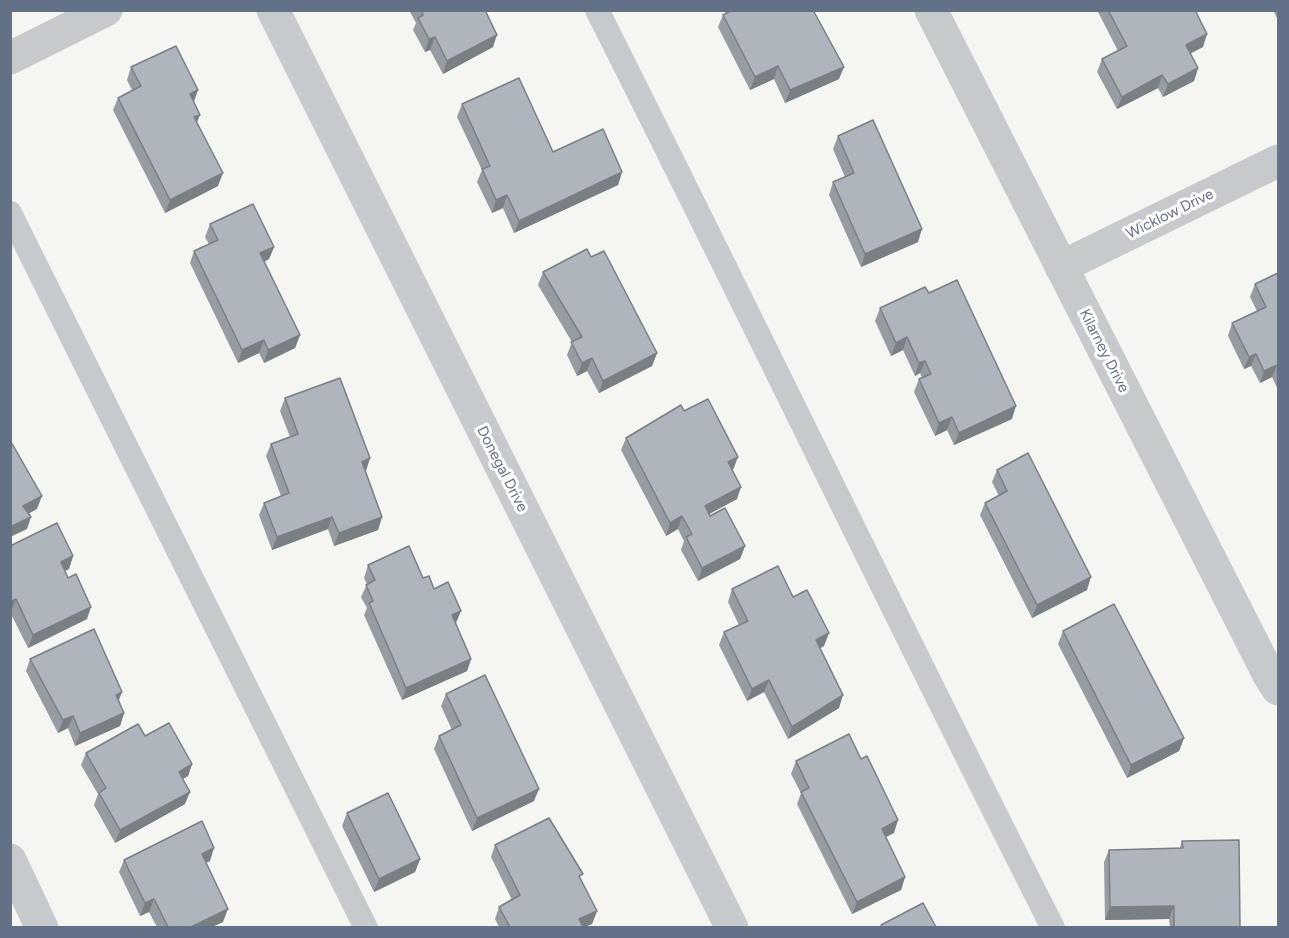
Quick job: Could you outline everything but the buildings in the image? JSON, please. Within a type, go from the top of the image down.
[{"type":"street","points":[[10,58],[106,10]]},
{"type":"street","name":"Donegal Drive","points":[[273,10],[732,927]]},
{"type":"street","name":"Kilarney Drive","points":[[932,10],[1278,689]]},
{"type":"street","name":"Wicklow Drive","points":[[1061,267],[1278,161]]},
{"type":"street","points":[[10,860],[42,927]]},
{"type":"lane","points":[[597,10],[1053,927]]},
{"type":"lane","points":[[10,213],[366,927]]}]
